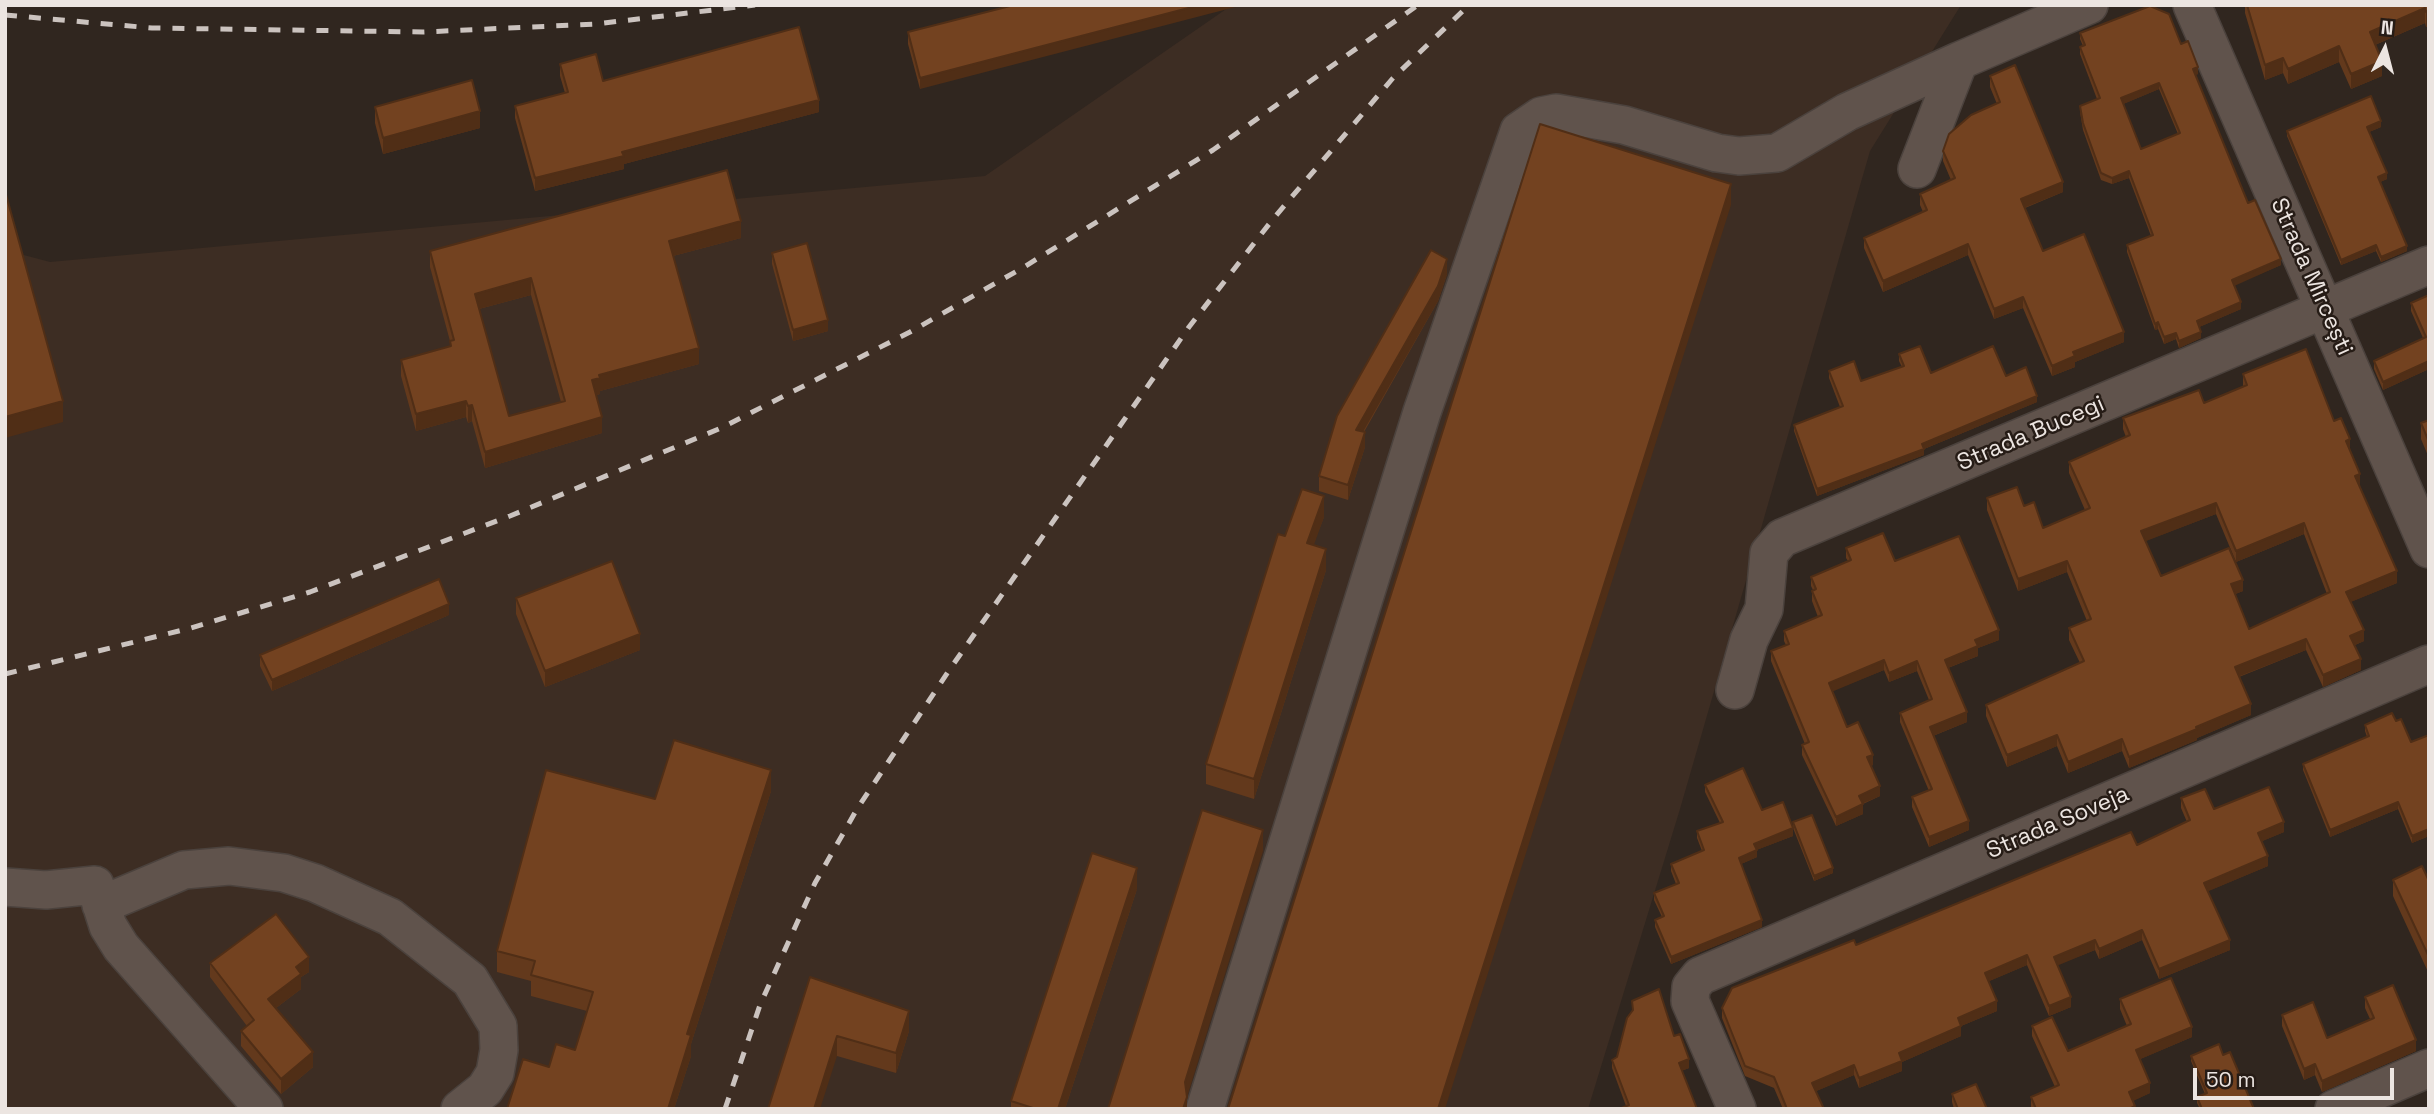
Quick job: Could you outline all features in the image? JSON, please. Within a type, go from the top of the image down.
[{"type":"street","points":[[1205,1109],[1422,412],[1519,131],[1541,116],[1556,113],[1624,125],[1717,153],[1739,156],[1777,153],[1847,112],[2089,5]]},
{"type":"street","name":"Strada Mircești","points":[[2192,5],[2429,549]]},
{"type":"street","points":[[1917,169],[1959,61]]},
{"type":"street","name":"Strada Bucegi","points":[[1735,690],[1749,640],[1764,608],[1769,553],[1782,538],[2429,265]]},
{"type":"street","name":"Strada Soveja","points":[[1737,1109],[1690,1001],[1691,987],[1700,976],[2429,664]]},
{"type":"street","points":[[101,905],[184,870],[229,866],[284,873],[315,883],[390,917],[470,980],[498,1026],[499,1050],[495,1073],[485,1089],[460,1109]]},
{"type":"street","points":[[5,887],[46,890],[95,885],[108,926],[121,947],[264,1109]]},
{"type":"street","points":[[2334,1109],[2429,1068]]},
{"type":"shaded area","points":[[1232,5],[1961,5],[1870,151],[1680,809],[1588,1109],[5,1109],[5,250],[50,262],[985,176]]},
{"type":"building","points":[[1014,5],[1200,5],[920,78],[908,32]]},
{"type":"building","points":[[2247,5],[2429,5],[2429,11],[2426,12],[2425,8],[2370,32],[2382,61],[2351,74],[2339,46],[2288,69],[2283,58],[2265,65]]},
{"type":"building","points":[[2150,6],[2169,14],[2181,44],[2188,41],[2198,67],[2193,69],[2248,203],[2255,200],[2281,259],[2232,280],[2241,302],[2197,321],[2201,332],[2179,341],[2176,333],[2164,337],[2158,322],[2155,324],[2127,245],[2153,235],[2129,171],[2112,178],[2101,173],[2083,123],[2080,106],[2100,98],[2080,47],[2085,45],[2080,33]],"holes":[[[2159,83],[2180,133],[2141,149],[2121,98]]]},
{"type":"building","points":[[799,27],[819,100],[622,152],[624,156],[535,178],[515,106],[568,92],[560,64],[596,54],[603,81]]},
{"type":"building","points":[[2015,65],[2063,182],[2021,199],[2043,251],[2084,234],[2124,332],[2073,352],[2075,356],[2052,366],[2023,297],[1994,309],[1968,244],[1883,281],[1864,238],[1927,210],[1920,194],[1955,178],[1943,151],[1949,134],[1971,115],[2000,102],[1990,76]]},
{"type":"building","points":[[472,80],[480,111],[383,138],[375,107]]},
{"type":"building","points":[[2371,96],[2381,121],[2367,127],[2387,173],[2378,177],[2407,246],[2381,257],[2376,245],[2341,260],[2287,131]]},
{"type":"building","points":[[1540,124],[1731,184],[1438,1109],[1228,1109]]},
{"type":"building","points":[[727,170],[741,221],[669,241],[699,348],[599,375],[600,378],[592,380],[602,417],[485,452],[472,405],[468,406],[466,401],[416,414],[401,360],[451,346],[450,341],[454,340],[430,251]],"holes":[[[531,278],[565,401],[509,416],[475,294]]]},
{"type":"building","points":[[5,191],[63,401],[5,417]]},
{"type":"building","points":[[807,243],[828,320],[793,330],[772,253]]},
{"type":"building","points":[[1431,250],[1447,259],[1438,286],[1356,430],[1365,432],[1348,485],[1319,476],[1337,416]]},
{"type":"building","points":[[2429,295],[2429,361],[2383,382],[2374,361],[2426,337],[2411,303]]},
{"type":"building","points":[[1920,346],[1931,373],[1993,346],[2006,376],[2026,367],[2037,396],[1922,444],[1924,449],[1817,489],[1794,425],[1843,406],[1829,371],[1854,361],[1861,381],[1904,366],[1899,354]]},
{"type":"building","points":[[2306,349],[2334,421],[2341,418],[2350,439],[2346,441],[2360,474],[2355,476],[2397,571],[2346,592],[2364,630],[2350,636],[2361,659],[2323,675],[2306,639],[2235,667],[2251,704],[2129,757],[2122,739],[2068,762],[2057,735],[2007,755],[1986,705],[2084,661],[2069,628],[2091,619],[2067,561],[2018,579],[1987,498],[2017,487],[2024,506],[2034,502],[2043,528],[2090,508],[2069,462],[2130,435],[2123,418],[2199,390],[2204,403],[2247,385],[2243,374]],"holes":[[[2216,503],[2236,551],[2304,523],[2330,592],[2249,629],[2231,584],[2243,580],[2229,548],[2161,576],[2141,531]]]},
{"type":"building","points":[[2429,420],[2429,442],[2421,423]]},
{"type":"building","points":[[1302,489],[1324,496],[1307,543],[1326,549],[1254,779],[1206,764],[1278,534],[1285,536]]},
{"type":"building","points":[[1883,533],[1895,561],[1959,536],[1999,630],[1975,640],[1978,646],[1945,660],[1967,712],[1930,727],[1969,821],[1929,837],[1912,797],[1932,789],[1900,713],[1932,699],[1917,661],[1889,673],[1884,660],[1829,683],[1847,727],[1858,722],[1873,755],[1867,757],[1880,786],[1859,796],[1863,804],[1836,817],[1802,745],[1809,742],[1771,651],[1789,644],[1784,631],[1822,615],[1812,591],[1816,589],[1811,577],[1851,560],[1846,548]]},
{"type":"building","points":[[612,561],[640,634],[545,671],[516,598]]},
{"type":"building","points":[[439,579],[449,604],[272,680],[260,655]]},
{"type":"building","points":[[2392,713],[2396,721],[2401,719],[2411,742],[2429,735],[2429,829],[2412,836],[2398,802],[2330,830],[2303,764],[2369,736],[2365,725]]},
{"type":"building","points":[[674,740],[771,770],[687,1034],[691,1035],[668,1109],[507,1109],[523,1059],[549,1067],[556,1044],[575,1050],[593,992],[531,975],[535,961],[497,951],[546,770],[655,799]]},
{"type":"building","points":[[1743,768],[1762,810],[1783,802],[1793,828],[1754,844],[1757,850],[1739,858],[1762,920],[1671,957],[1655,920],[1664,916],[1654,893],[1679,883],[1671,864],[1704,850],[1697,831],[1723,822],[1705,785]]},
{"type":"building","points":[[2269,787],[2284,822],[2258,833],[2268,856],[2204,883],[2230,940],[2159,969],[2142,930],[2099,949],[2095,940],[2054,957],[2071,997],[2049,1006],[2027,955],[1985,973],[1997,1001],[1958,1018],[1961,1026],[1899,1053],[1902,1061],[1859,1078],[1854,1065],[1812,1083],[1824,1109],[1787,1109],[1774,1077],[1745,1066],[1722,1008],[1732,988],[1854,940],[1856,945],[2131,832],[2137,845],[2190,820],[2181,798],[2205,789],[2214,809]]},
{"type":"building","points":[[1202,810],[1263,830],[1185,1082],[1187,1097],[1183,1109],[1108,1109]]},
{"type":"building","points":[[1812,815],[1833,868],[1814,876],[1793,822]]},
{"type":"building","points":[[1092,853],[1137,868],[1058,1109],[1036,1109],[1011,1101]]},
{"type":"building","points":[[2422,866],[2429,881],[2429,957],[2393,880]]},
{"type":"building","points":[[276,914],[309,957],[296,967],[301,974],[268,999],[313,1052],[281,1079],[241,1031],[254,1020],[210,963]]},
{"type":"building","points":[[810,977],[909,1011],[896,1053],[837,1036],[814,1109],[768,1109]]},
{"type":"building","points":[[2171,978],[2192,1027],[2136,1050],[2150,1083],[2129,1092],[2135,1106],[2129,1109],[2036,1109],[2031,1097],[2059,1085],[2032,1026],[2052,1017],[2068,1051],[2131,1024],[2120,999]]},
{"type":"building","points":[[2393,985],[2416,1040],[2322,1081],[2315,1064],[2304,1069],[2282,1015],[2313,1002],[2327,1038],[2374,1018],[2365,997]]},
{"type":"building","points":[[1659,989],[1674,1036],[1680,1034],[1689,1059],[1679,1063],[1697,1109],[1619,1109],[1629,1105],[1612,1060],[1617,1057],[1627,1018],[1633,1010],[1632,1001]]},
{"type":"building","points":[[2219,1044],[2223,1055],[2230,1052],[2254,1109],[2202,1109],[2197,1097],[2207,1093],[2191,1056]]},
{"type":"building","points":[[1976,1084],[1987,1109],[1958,1109],[1952,1094]]},
{"type":"railway","points":[[5,15],[152,28],[423,32],[596,24],[755,5]]},
{"type":"railway","points":[[5,674],[191,628],[310,592],[510,516],[721,428],[910,332],[1024,267],[1213,150],[1418,5]]},
{"type":"railway","points":[[725,1109],[760,1005],[815,883],[857,809],[950,669],[1189,327],[1273,219],[1393,78],[1469,5]]}]
